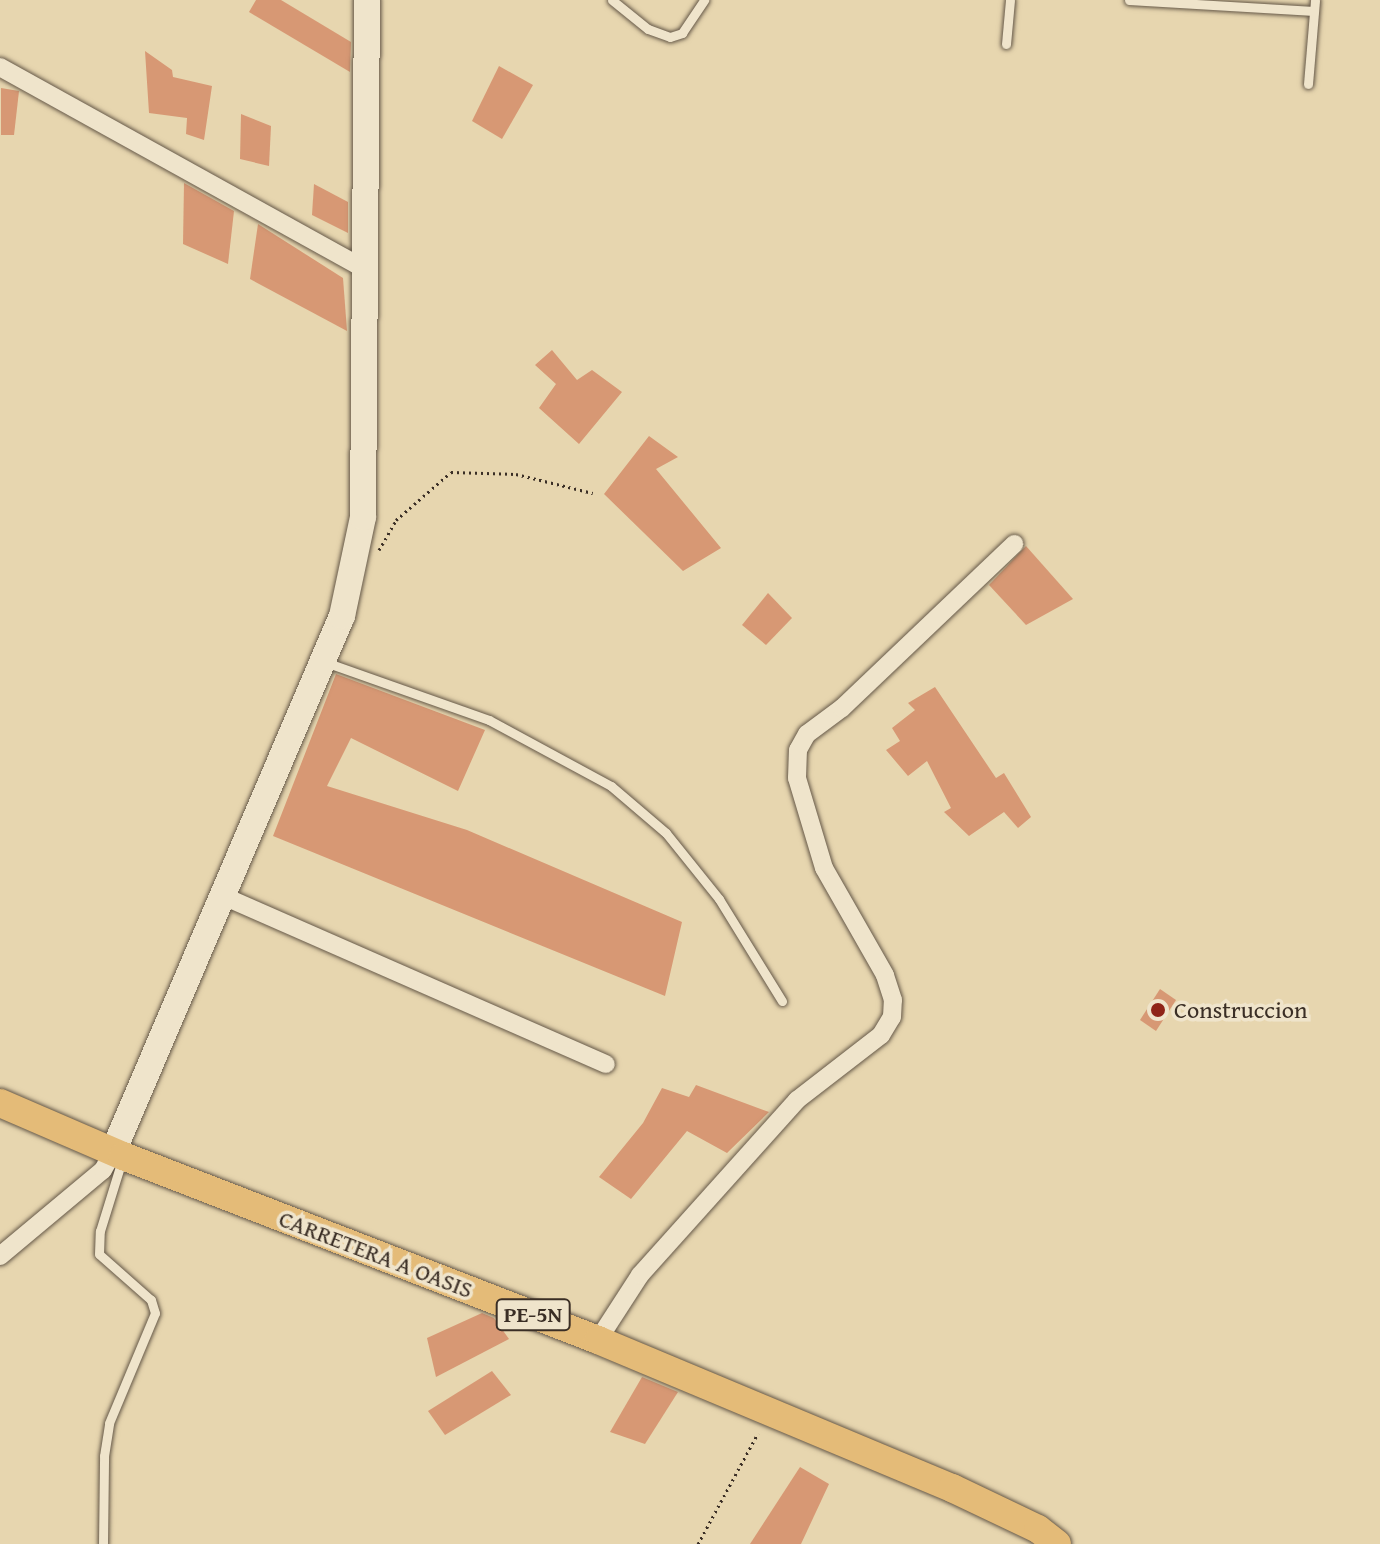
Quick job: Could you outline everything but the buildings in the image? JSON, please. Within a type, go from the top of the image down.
[{"type":"main road","name":"CARRETERA A OASIS","points":[[0,1103],[118,1154],[598,1340],[952,1488],[1038,1529],[1057,1544]]},
{"type":"street","points":[[0,1256],[118,1154],[342,616],[363,517],[368,271],[367,0]]},
{"type":"street","points":[[0,67],[368,271]]},
{"type":"street","points":[[598,1340],[640,1275],[797,1100],[881,1035],[892,1017],[893,1000],[885,975],[824,868],[797,778],[798,750],[807,734],[842,708],[1014,544]]},
{"type":"street","points":[[223,896],[606,1064]]},
{"type":"lane","points":[[612,0],[648,29],[670,37],[682,33],[704,0]]},
{"type":"lane","points":[[1006,44],[1010,0]]},
{"type":"lane","points":[[1129,0],[1314,11]]},
{"type":"lane","points":[[1308,84],[1315,0]]},
{"type":"lane","points":[[325,662],[489,720],[611,786],[684,855],[719,899],[782,1001]]},
{"type":"lane","points":[[103,1544],[104,1456],[109,1423],[155,1313],[151,1300],[99,1254],[100,1231],[118,1154]]},
{"type":"path","points":[[373,561],[396,520],[451,472],[516,474],[593,493]]},
{"type":"path","points":[[698,1544],[769,1412]]},
{"type":"place","name":"Construccion","points":[[1158,1010]]}]
